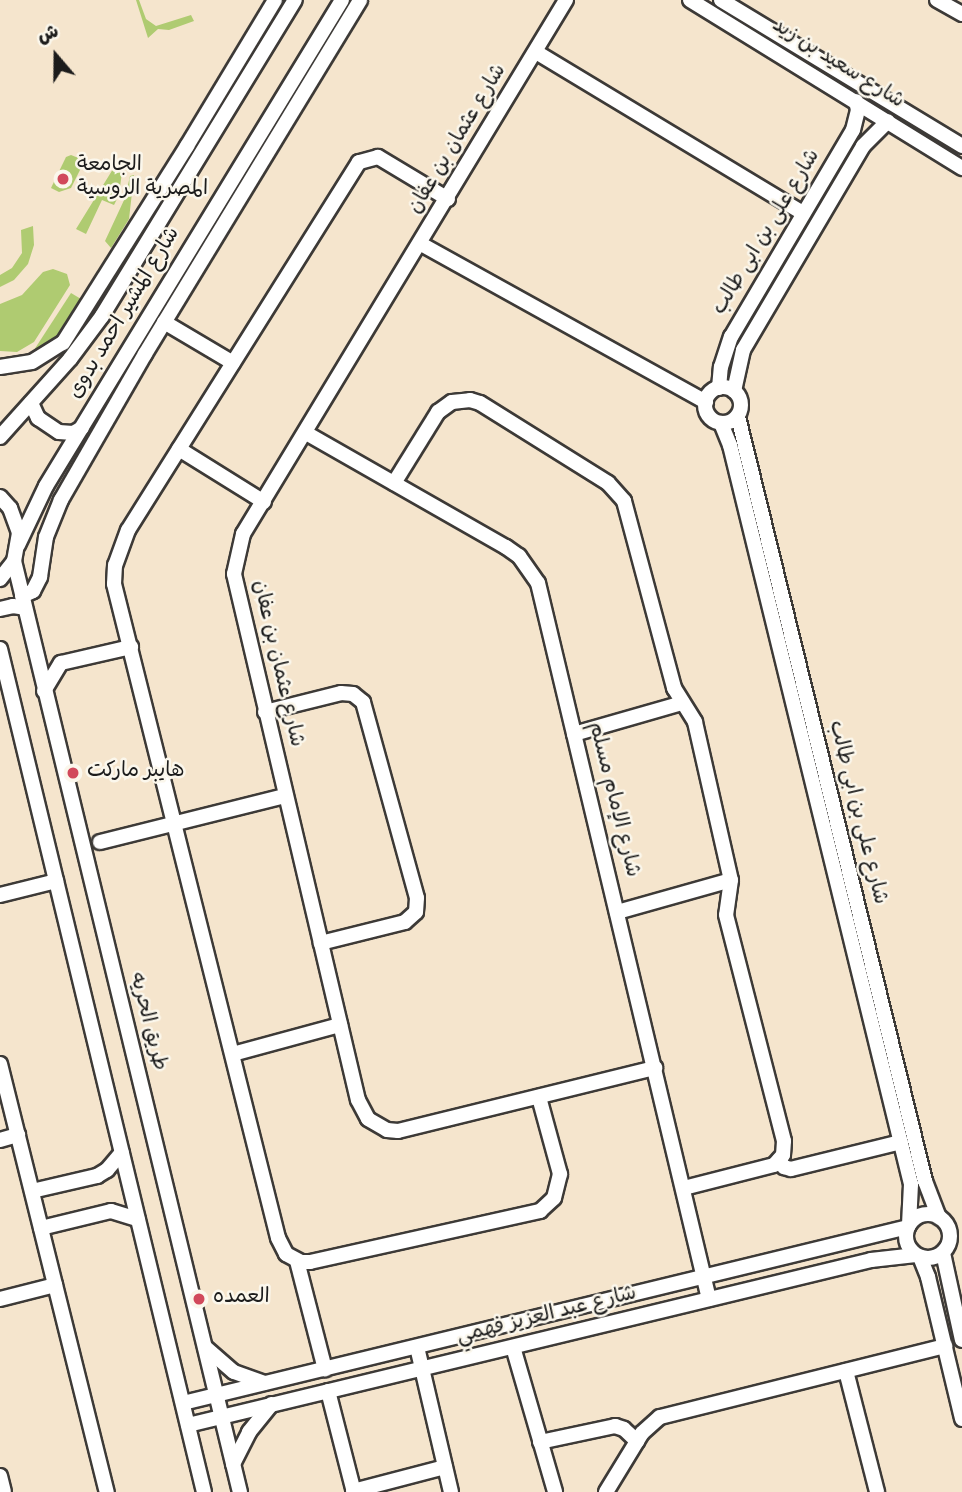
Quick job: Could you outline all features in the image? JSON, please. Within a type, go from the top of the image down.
[{"type":"street","points":[[0,367],[40,359],[62,342],[75,326],[275,0]]},
{"type":"street","name":"شارع المشير احمد بدوى","points":[[0,437],[88,336],[295,0]]},
{"type":"street","name":"شارع المشير احمد بدوى","points":[[14,561],[18,545],[46,486],[342,0]]},
{"type":"street","points":[[0,609],[24,602],[33,591],[40,577],[49,524],[63,495],[164,322],[360,0]]},
{"type":"street","name":"شارع عثمان بن عفان","points":[[566,0],[421,244],[243,534],[234,574],[340,1025],[362,1110],[368,1119],[387,1130],[398,1131],[655,1068]]},
{"type":"street","name":"شارع سعيد بن زيد","points":[[690,0],[962,168]]},
{"type":"street","points":[[937,0],[962,14]]},
{"type":"street","name":"شارع سعيد بن زيد","points":[[728,2],[962,146]]},
{"type":"street","points":[[537,52],[803,213]]},
{"type":"street","name":"شارع على بن ابى طالب","points":[[727,389],[724,356],[735,328],[848,138],[856,120],[856,101]]},
{"type":"street","name":"شارع على بن ابى طالب","points":[[727,389],[743,350],[863,146],[888,121]]},
{"type":"street","points":[[848,138],[863,146]]},
{"type":"street","points":[[187,146],[201,154]]},
{"type":"street","points":[[325,1369],[298,1261],[281,1247],[114,584],[115,565],[128,530],[359,162],[378,157],[448,199]]},
{"type":"street","points":[[421,244],[706,402]]},
{"type":"street","points":[[174,276],[188,283]]},
{"type":"street","points":[[164,322],[233,363]]},
{"type":"street","points":[[75,326],[88,336]]},
{"type":"street","points":[[130,347],[145,354]]},
{"type":"street","points":[[727,389],[741,403],[738,416],[722,423],[709,416],[706,402],[712,392],[727,389]]},
{"type":"street","points":[[394,483],[438,412],[452,402],[470,400],[480,403],[615,488],[624,501],[674,688],[695,722],[731,880],[726,915],[784,1141],[779,1160],[767,1167],[684,1188]]},
{"type":"street","points":[[32,403],[38,418],[59,432],[73,433],[82,428]]},
{"type":"street","name":"شارع على بن ابى طالب","points":[[738,416],[810,740],[918,1182],[909,1226]]},
{"type":"street","name":"شارع على بن ابى طالب","points":[[722,423],[810,740]]},
{"type":"street","name":"شارع الإمام مسلم","points":[[306,433],[506,547],[530,569],[538,583],[709,1299]]},
{"type":"street","points":[[179,449],[264,502]]},
{"type":"street","points":[[46,486],[63,495]]},
{"type":"street","points":[[0,497],[16,520],[18,545]]},
{"type":"street","points":[[0,579],[14,561]]},
{"type":"street","name":"طريق الحريه","points":[[14,561],[240,1492]]},
{"type":"street","points":[[33,644],[50,659],[61,663],[131,647]]},
{"type":"street","points":[[0,649],[204,1492]]},
{"type":"street","points":[[44,691],[61,663]]},
{"type":"street","points":[[265,712],[341,693],[353,694],[363,702],[417,898],[416,912],[405,922],[320,943]]},
{"type":"street","points":[[574,734],[682,704]]},
{"type":"street","points":[[100,842],[285,796]]},
{"type":"street","points":[[617,912],[731,880]]},
{"type":"street","points":[[0,895],[56,881]]},
{"type":"street","name":"شارع على بن ابى طالب","points":[[864,964],[901,1142],[918,1182],[942,1219]]},
{"type":"street","points":[[233,1054],[340,1025]]},
{"type":"street","points":[[0,1064],[107,1492]]},
{"type":"street","points":[[298,1261],[323,1260],[540,1211],[558,1190],[560,1174],[538,1097]]},
{"type":"street","points":[[0,1140],[18,1135]]},
{"type":"street","points":[[779,1160],[784,1167],[792,1169],[901,1142]]},
{"type":"street","points":[[32,1191],[97,1176],[116,1162],[122,1152]]},
{"type":"street","points":[[41,1228],[111,1211],[138,1219]]},
{"type":"street","points":[[962,1218],[942,1219],[922,1215],[909,1226],[907,1242],[918,1256],[930,1286],[962,1419]]},
{"type":"street","points":[[942,1219],[952,1243],[948,1281],[962,1340]]},
{"type":"street","name":"شارع عبد العزيز فهمي","points":[[183,1403],[879,1236],[909,1226]]},
{"type":"street","points":[[879,1236],[883,1258]]},
{"type":"street","points":[[918,1256],[934,1258],[952,1243]]},
{"type":"street","name":"شارع عبد العزيز فهمي","points":[[188,1425],[883,1258],[918,1256]]},
{"type":"street","points":[[930,1286],[938,1280],[948,1281]]},
{"type":"street","points":[[0,1299],[55,1285]]},
{"type":"street","points":[[203,1344],[234,1372],[267,1383],[272,1405],[249,1432],[233,1464]]},
{"type":"street","points":[[606,1492],[637,1441],[650,1424],[660,1417],[945,1346]]},
{"type":"street","points":[[417,1347],[451,1492]]},
{"type":"street","points":[[513,1347],[555,1492]]},
{"type":"street","points":[[846,1371],[877,1492]]},
{"type":"street","points":[[328,1391],[354,1492],[445,1466]]},
{"type":"street","points":[[540,1442],[605,1426],[624,1429],[637,1441]]},
{"type":"street","points":[[0,1476],[4,1492]]},
{"type":"green space","points":[[136,0],[139,0],[146,19],[156,26],[191,15],[194,21],[169,30],[158,29],[148,38]]},
{"type":"green space","points":[[71,155],[81,159],[82,166],[71,188],[59,192],[51,188],[66,157]]},
{"type":"green space","points":[[113,169],[122,172],[119,195],[114,205],[102,200],[86,234],[76,229]]},
{"type":"green space","points":[[134,175],[129,219],[111,248],[105,241],[125,198],[130,176]]},
{"type":"green space","points":[[33,226],[34,245],[28,264],[14,280],[0,287],[0,275],[12,268],[22,253],[21,230]]},
{"type":"green space","points":[[53,269],[67,274],[70,285],[34,342],[17,352],[0,351],[0,304],[22,295],[43,272]]},
{"type":"green space","points":[[71,293],[81,299],[60,332],[51,342],[34,350]]},
{"type":"place","name":"الجامعة المصرية الروسية","points":[[63,179]]},
{"type":"place","name":"هايبر ماركت","points":[[73,773]]},
{"type":"place","name":"العمده","points":[[199,1299]]}]
